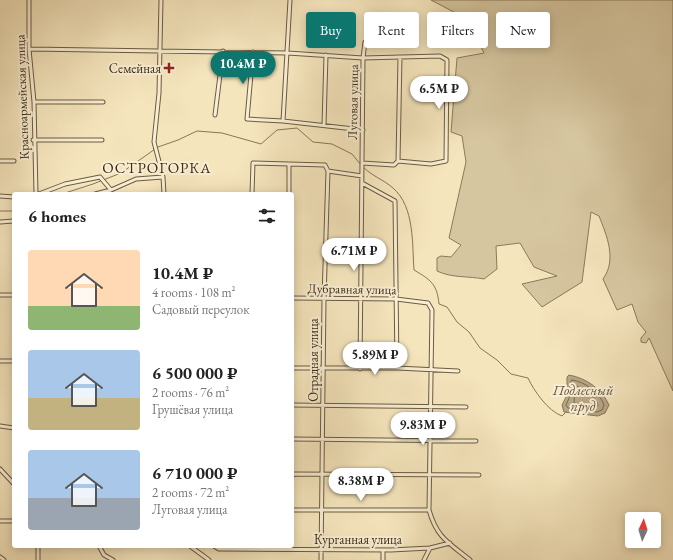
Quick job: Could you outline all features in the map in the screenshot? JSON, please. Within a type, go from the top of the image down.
[{"type":"street","name":"Красноармейская улица","points":[[29,0],[29,49],[34,102],[33,140],[36,192]]},
{"type":"street","points":[[160,0],[159,93],[154,142],[163,176],[164,192]]},
{"type":"street","points":[[283,121],[290,0]]},
{"type":"street","name":"Луговая улица","points":[[362,176],[364,48]]},
{"type":"street","points":[[29,49],[223,51],[288,53],[363,58],[440,56],[446,60],[446,161],[430,164],[398,161]]},
{"type":"street","points":[[215,115],[223,51]]},
{"type":"street","points":[[254,52],[247,119],[283,121],[362,130]]},
{"type":"street","points":[[324,125],[326,55]]},
{"type":"street","points":[[362,163],[394,165],[398,161],[400,57]]},
{"type":"street","points":[[34,102],[103,102]]},
{"type":"street","points":[[33,140],[102,140]]},
{"type":"street","points":[[0,161],[14,161]]},
{"type":"street","points":[[252,192],[253,163],[325,165],[328,171],[362,176],[360,369]]},
{"type":"street","points":[[289,164],[289,192]]},
{"type":"street","name":"Отрадная улица","points":[[321,560],[324,298],[328,171]]},
{"type":"street","points":[[103,192],[136,179],[163,176]]},
{"type":"street","points":[[44,192],[65,184],[100,177],[111,190]]},
{"type":"street","points":[[362,183],[395,201],[397,368]]},
{"type":"street","points":[[0,196],[12,197]]},
{"type":"street","points":[[0,222],[12,221]]},
{"type":"street","points":[[0,295],[12,295]]},
{"type":"street","name":"Дубравная улица","points":[[294,298],[396,299],[428,303],[432,310],[431,370]]},
{"type":"street","points":[[0,361],[12,361]]},
{"type":"street","points":[[294,368],[397,368],[458,371]]},
{"type":"street","points":[[431,370],[431,475],[429,510],[434,526],[441,537],[470,560]]},
{"type":"street","points":[[294,405],[466,407]]},
{"type":"street","points":[[0,426],[12,428]]},
{"type":"street","points":[[294,439],[431,442],[476,441]]},
{"type":"street","points":[[0,469],[12,482]]},
{"type":"street","points":[[294,474],[479,475]]},
{"type":"street","points":[[294,510],[429,510]]},
{"type":"street","points":[[0,521],[12,521]]},
{"type":"street","name":"Курганная улица","points":[[284,548],[383,550],[430,548],[450,543]]},
{"type":"street","points":[[38,548],[38,560]]},
{"type":"street","points":[[100,548],[104,555],[113,560]]},
{"type":"street","points":[[193,548],[210,560]]},
{"type":"street","name":"Курганная улица","points":[[217,548],[232,548]]},
{"type":"street","points":[[424,560],[430,548]]},
{"type":"street","points":[[383,550],[383,560]]},
{"type":"street","points":[[0,557],[4,560]]},
{"type":"shaded area","points":[[431,0],[673,0],[673,391],[649,338],[646,343],[641,342],[641,338],[646,332],[638,322],[632,304],[617,310],[603,279],[607,272],[610,256],[605,232],[599,216],[591,212],[582,282],[542,307],[522,284],[557,276],[534,267],[520,243],[496,246],[497,269],[484,279],[454,276],[437,271],[437,258],[441,256],[451,257],[461,245],[449,238],[466,162],[462,136],[451,132],[457,58],[484,53],[482,48],[488,48],[488,12],[454,12]]},
{"type":"water","name":"Подлесный пруд","points":[[569,375],[575,376],[598,389],[609,405],[605,413],[598,416],[564,412],[562,405],[567,395],[567,377]]},
{"type":"waterway","points":[[68,192],[121,173],[158,147],[197,131],[222,133],[261,144],[277,130],[297,128],[313,142],[332,144],[352,154],[361,165]]},
{"type":"waterway","points":[[363,167],[393,188],[405,205],[411,227],[414,270],[429,280],[435,287],[439,304],[447,307],[457,322],[469,332],[480,348],[497,360],[511,374],[528,378],[534,389],[552,410],[562,416],[566,412]]},
{"type":"waterway","points":[[0,211],[12,211]]},
{"type":"place","name":"Семейная","points":[[169,68]]},
{"type":"district","name":"ОСТРОГОРКА","points":[[157,167]]}]
